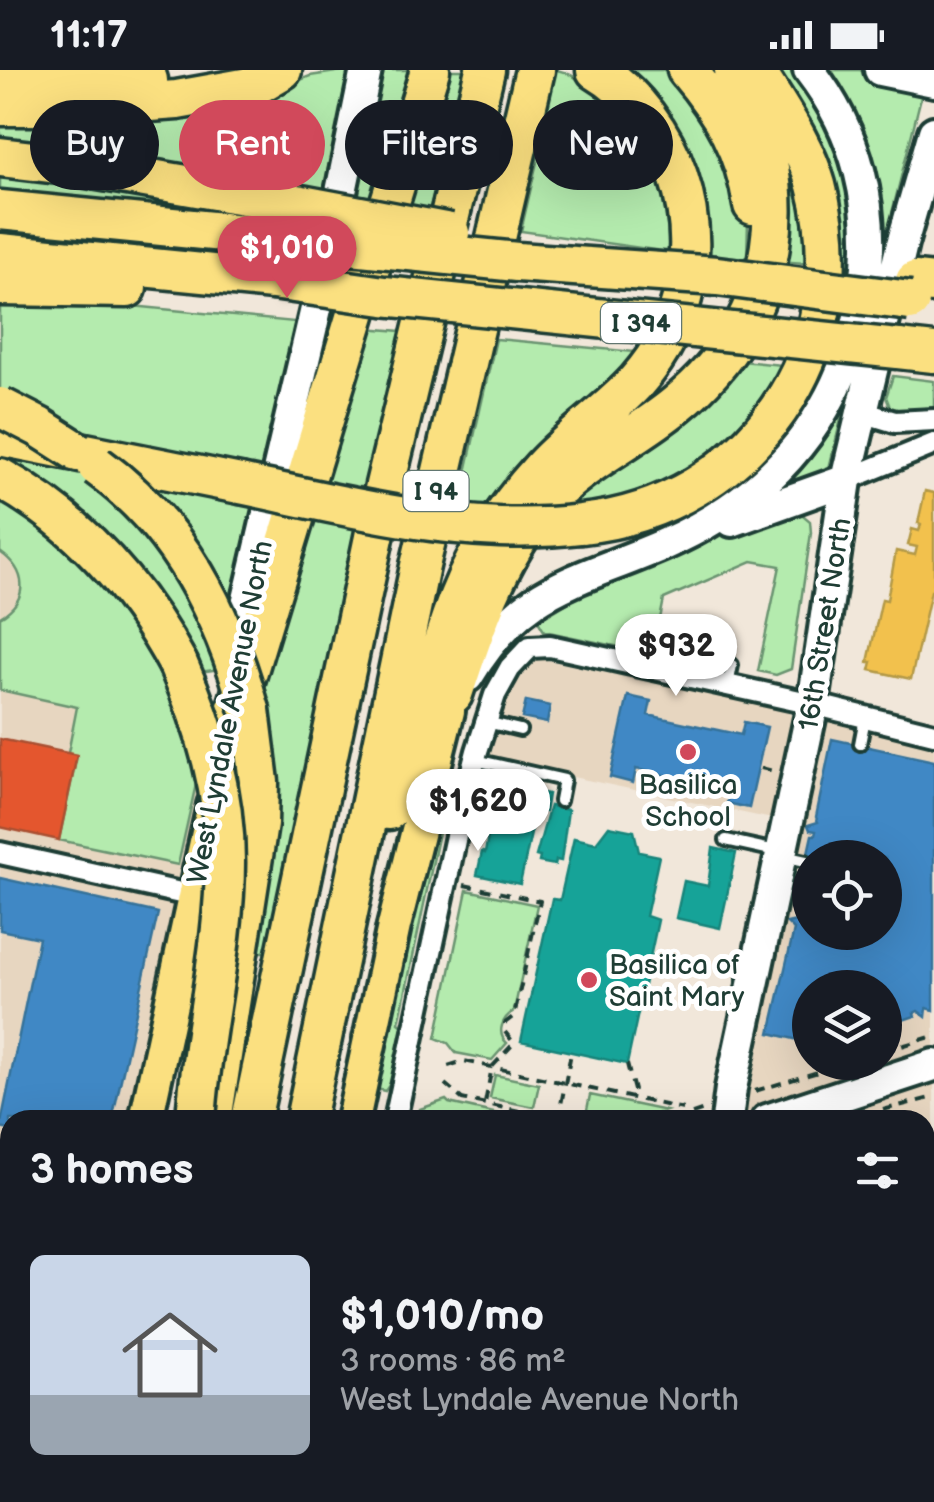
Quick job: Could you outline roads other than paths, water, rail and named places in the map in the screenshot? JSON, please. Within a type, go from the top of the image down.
[{"type":"highway","points":[[0,71],[68,79],[130,80],[193,78],[254,70]]},
{"type":"highway","points":[[0,106],[94,106],[178,100],[256,86],[282,70]]},
{"type":"highway","points":[[232,727],[430,70]]},
{"type":"highway","name":"I 94","points":[[253,1110],[389,469],[485,70]]},
{"type":"highway","name":"I 94","points":[[308,1110],[420,566],[535,70]]},
{"type":"highway","points":[[350,916],[472,567],[507,510],[543,466],[611,406],[656,357],[683,300],[688,211],[675,166],[642,111],[596,70]]},
{"type":"highway","points":[[687,70],[719,111],[745,164],[754,219],[748,316]]},
{"type":"highway","points":[[448,711],[496,581],[527,526],[554,494],[590,462],[680,402],[715,366],[748,316],[762,280],[772,236],[774,185],[761,126],[734,70]]},
{"type":"highway","points":[[0,436],[454,524],[518,528],[581,524],[657,506],[685,494],[745,450],[769,424],[810,352],[826,278],[820,206],[811,170],[792,128],[755,70]]},
{"type":"highway","points":[[0,157],[75,166],[287,221]]},
{"type":"highway","points":[[0,210],[287,221]]},
{"type":"highway","name":"I 394","points":[[287,221],[624,267],[923,292]]},
{"type":"highway","name":"I 394","points":[[0,253],[271,288],[384,296],[917,354]]},
{"type":"highway","points":[[0,286],[271,288]]},
{"type":"highway","points":[[0,407],[59,438],[115,480],[156,520],[200,582],[237,664],[254,737],[258,824],[214,1110]]},
{"type":"highway","points":[[0,478],[48,510],[97,552],[136,596],[178,664],[212,754],[225,842],[224,893],[197,1110]]},
{"type":"main road","name":"West Lyndale Avenue North","points":[[148,1110],[232,727],[236,651],[325,270],[366,70]]},
{"type":"main road","points":[[667,543],[758,490],[794,454],[831,396],[852,341],[866,278],[867,202],[850,138],[832,102],[809,70]]},
{"type":"main road","points":[[880,70],[934,82]]},
{"type":"main road","name":"16th Street North","points":[[728,1110],[790,856],[846,480],[902,244],[934,132]]},
{"type":"main road","points":[[354,1110],[394,926],[448,711],[486,646],[518,612],[559,587],[667,543],[846,480]]},
{"type":"main road","points":[[797,1110],[934,1064]]},
{"type":"street","points":[[862,412],[895,422],[934,420]]},
{"type":"street","points":[[846,480],[934,444]]},
{"type":"street","points":[[397,1110],[475,760],[495,695],[510,668],[530,648],[550,646],[730,675],[813,704],[934,734]]},
{"type":"street","points":[[0,853],[194,896]]},
{"type":"lane","points":[[860,744],[866,716]]},
{"type":"lane","points":[[486,722],[520,730]]},
{"type":"lane","points":[[475,760],[564,780],[560,801]]},
{"type":"lane","points":[[726,840],[790,856]]},
{"type":"place","name":"Basilica School","points":[[688,752]]},
{"type":"place","name":"Basilica of Saint Mary","points":[[589,980]]}]
